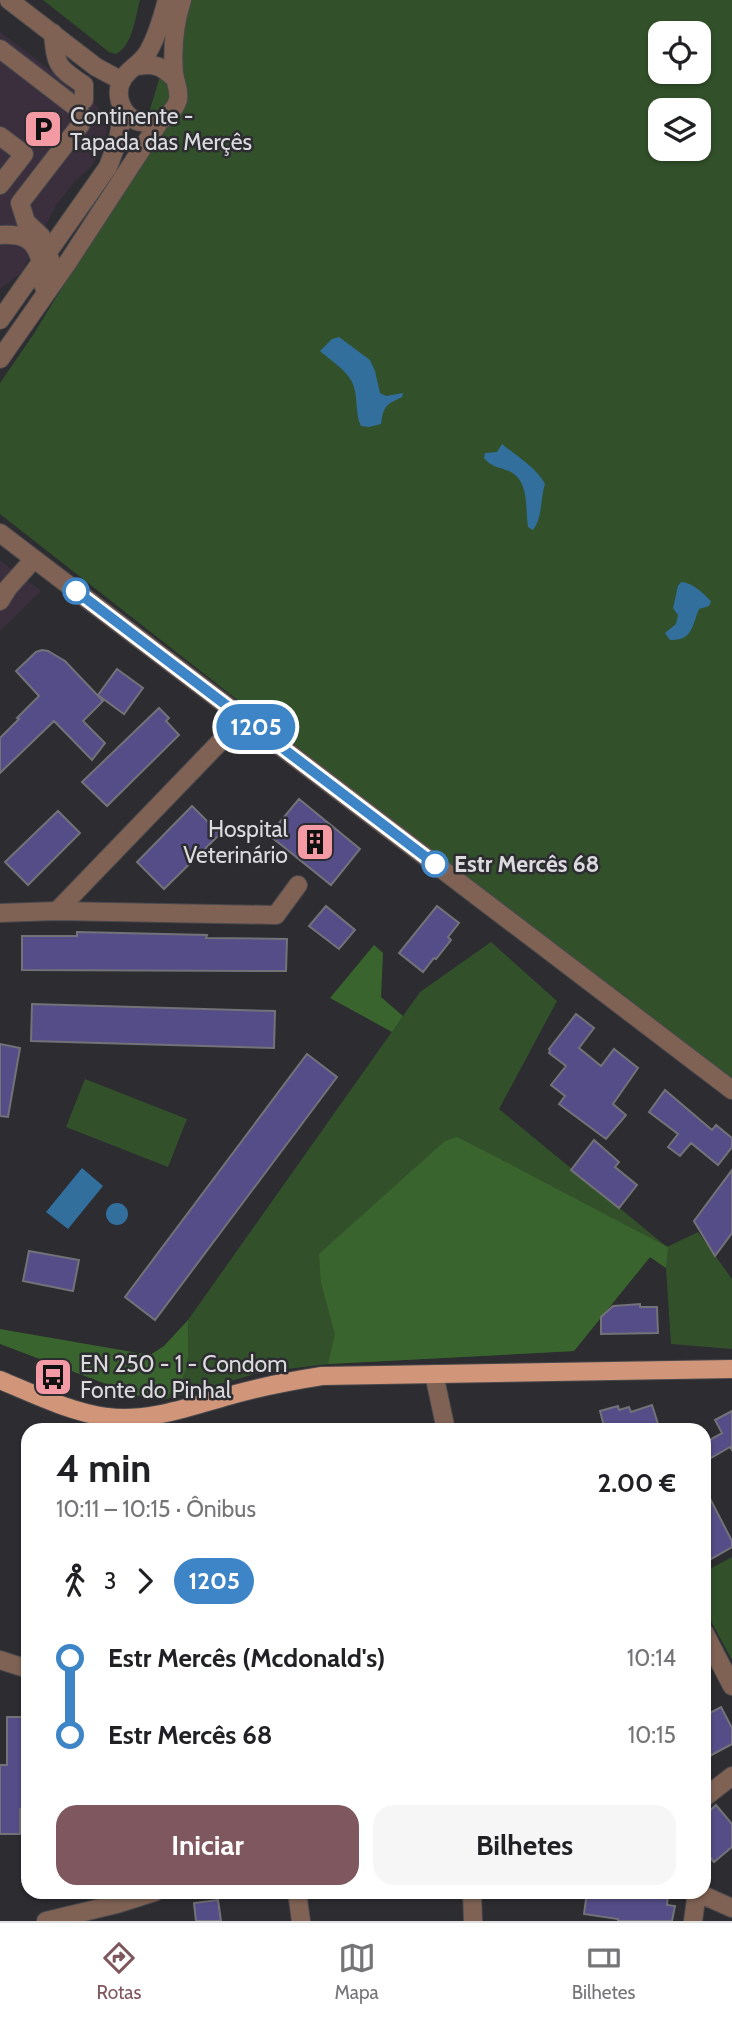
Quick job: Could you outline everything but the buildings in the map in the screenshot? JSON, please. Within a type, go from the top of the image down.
[{"type":"main road","points":[[0,1380],[90,1414],[119,1418],[167,1413],[260,1387],[302,1379],[346,1375],[732,1369]]},
{"type":"street","points":[[9,0],[96,67],[122,81]]},
{"type":"street","points":[[0,359],[160,121],[172,112],[178,101],[174,78],[173,37],[182,0]]},
{"type":"street","points":[[0,320],[113,157],[123,109],[119,95],[122,81],[147,54],[164,3]]},
{"type":"street","points":[[53,33],[55,57],[62,70],[84,85],[84,100]]},
{"type":"street","points":[[0,50],[77,108],[81,114],[81,124],[20,203],[24,218],[41,236],[44,258]]},
{"type":"street","points":[[138,66],[151,64],[164,68],[174,78]]},
{"type":"street","points":[[123,109],[133,119],[146,123],[160,121]]},
{"type":"street","points":[[0,136],[24,154],[0,185]]},
{"type":"street","points":[[0,235],[11,234],[31,241],[44,258],[51,262],[51,270],[40,291],[38,305]]},
{"type":"street","points":[[0,533],[732,1090]]},
{"type":"street","points":[[3,590],[34,559]]},
{"type":"street","points":[[57,911],[243,718]]},
{"type":"street","points":[[0,913],[57,911],[276,915],[298,886]]},
{"type":"street","points":[[434,1374],[444,1423]]},
{"type":"street","points":[[711,1646],[732,1686]]},
{"type":"street","points":[[0,1660],[21,1667]]},
{"type":"street","points":[[711,1792],[732,1776]]},
{"type":"street","points":[[711,1898],[732,1908]]},
{"type":"street","points":[[46,1921],[133,1899]]},
{"type":"street","points":[[298,1899],[301,1921]]},
{"type":"street","points":[[472,1899],[473,1921]]},
{"type":"street","points":[[693,1921],[696,1899]]},
{"type":"shaded area","name":"Continente - Tapada das Merçês","points":[[0,32],[94,103],[108,120],[104,147],[90,168],[75,181],[57,204],[21,273],[0,289]]},
{"type":"shaded area","points":[[0,560],[41,591],[0,631]]},
{"type":"green space","points":[[43,0],[140,0],[130,38],[116,54],[109,52]]},
{"type":"green space","points":[[183,0],[732,0],[732,1087],[0,514],[0,383],[33,335],[129,179]]},
{"type":"green space","points":[[491,942],[557,1001],[499,1109],[667,1247],[698,1232],[732,1279],[732,1349],[671,1344],[666,1268],[650,1257],[574,1351],[328,1364],[262,1372],[163,1400],[185,1373],[188,1320],[420,992]]},
{"type":"green space","points":[[374,945],[383,953],[381,997],[403,1016],[392,1032],[330,998]]},
{"type":"green space","points":[[85,1079],[187,1119],[168,1167],[66,1127]]},
{"type":"green space","points":[[457,1137],[668,1247],[666,1268],[650,1257],[574,1351],[328,1364],[335,1334],[321,1283],[319,1254],[445,1141]]},
{"type":"green space","points":[[188,1320],[185,1373],[163,1400],[135,1395],[0,1344],[0,1329],[150,1355],[164,1346]]},
{"type":"green space","points":[[732,1557],[732,1660],[711,1621],[711,1568]]},
{"type":"water","points":[[339,337],[370,360],[380,393],[386,396],[403,393],[402,397],[386,407],[381,424],[361,426],[352,382],[320,351],[332,339]]},
{"type":"water","points":[[502,444],[531,467],[545,484],[533,530],[528,527],[525,496],[516,475],[492,465],[484,458],[485,453],[497,452]]},
{"type":"water","points":[[681,582],[693,586],[711,601],[709,606],[699,609],[687,635],[678,640],[670,640],[665,633],[676,624],[678,615],[673,608]]},
{"type":"water","points":[[82,1168],[103,1186],[68,1229],[46,1212]]},
{"type":"water","points":[[117,1203],[125,1206],[128,1214],[125,1222],[117,1225],[109,1222],[106,1214],[109,1206]]},
{"type":"bus line","name":"1205","points":[[76,591],[435,864]]},
{"type":"place","name":"Continente - Tapada das Merçês","points":[[43,129]]},
{"type":"place","name":"Hospital Veterinário","points":[[315,842]]},
{"type":"place","name":"Estr Mercês 68","points":[[435,864]]},
{"type":"place","name":"EN 250 - 1 - Condom Fonte do Pinhal","points":[[53,1377]]}]
